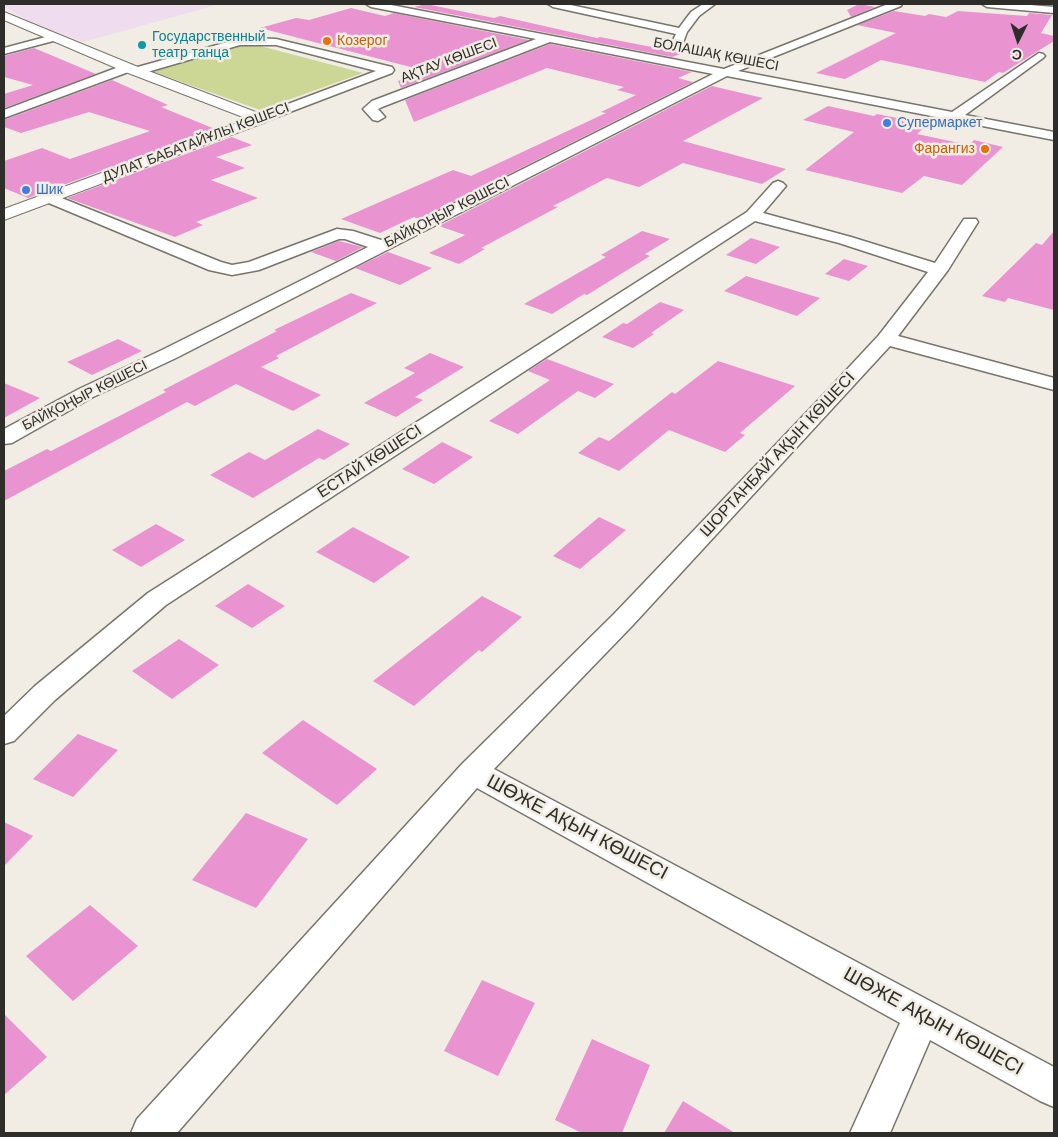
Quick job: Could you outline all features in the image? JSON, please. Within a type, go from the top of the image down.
[{"type":"street","name":"БОЛАШАҚ КӨШЕСІ","points":[[372,4],[1054,136]]},
{"type":"street","points":[[553,4],[682,32]]},
{"type":"street","points":[[669,62],[682,32],[695,14],[710,4]]},
{"type":"street","name":"БАЙҚОҢЫР КӨШЕСІ","points":[[4,438],[86,393],[170,354],[726,72],[897,4]]},
{"type":"street","points":[[987,4],[1054,10]]},
{"type":"street","points":[[4,16],[132,70],[261,119]]},
{"type":"street","points":[[4,51],[53,38]]},
{"type":"street","name":"АҚТАУ КӨШЕСІ","points":[[378,117],[370,109],[377,104],[550,38]]},
{"type":"street","name":"ДУЛАТ БАБАТАЙҰЛЫ КӨШЕСІ","points":[[4,215],[388,70],[276,42],[253,41],[239,42],[132,70]]},
{"type":"street","points":[[955,116],[1039,56]]},
{"type":"street","points":[[4,114],[132,70]]},
{"type":"street","name":"ЕСТАЙ КӨШЕСІ","points":[[4,733],[45,693],[157,599],[753,215],[778,186]]},
{"type":"street","points":[[49,198],[215,266],[232,270],[253,266],[337,234],[347,234],[382,246]]},
{"type":"street","points":[[753,215],[845,240],[939,270]]},
{"type":"street","name":"ШОРТАНБАЙ АҚЫН КӨШЕСІ","points":[[473,772],[623,620],[886,339],[939,270],[970,222]]},
{"type":"street","points":[[886,339],[1054,384]]},
{"type":"street","name":"ШӨЖЕ АҚЫН КӨШЕСІ","points":[[150,1133],[473,772],[1054,1088]]},
{"type":"street","points":[[870,1133],[922,1015]]},
{"type":"shaded area","points":[[4,4],[220,4],[84,42],[37,25],[4,7]]},
{"type":"green space","points":[[249,43],[363,73],[260,110],[151,71]]},
{"type":"building","points":[[426,4],[494,18],[500,16],[597,38],[600,37],[683,53],[672,57],[414,7]]},
{"type":"building","points":[[859,4],[875,7],[851,17],[847,10]]},
{"type":"building","points":[[351,8],[385,16],[394,13],[529,40],[401,88],[398,81],[426,71],[260,28],[296,18],[309,20]]},
{"type":"building","points":[[894,11],[946,17],[958,11],[1027,16],[1029,13],[1052,15],[1041,33],[1054,36],[1054,41],[985,82],[881,60],[845,79],[816,73],[896,33],[857,25]]},
{"type":"building","points":[[550,44],[692,72],[678,78],[693,82],[419,219],[414,217],[380,233],[341,219],[453,170],[471,176],[606,113],[601,112],[636,95],[617,90],[624,87],[547,68],[414,122],[405,100]]},
{"type":"building","points":[[34,48],[96,74],[4,108],[4,94],[33,85],[4,77],[4,56]]},
{"type":"building","points":[[112,80],[168,105],[161,107],[215,129],[28,198],[4,188],[4,161],[42,148],[70,159],[150,131],[89,112],[21,133],[4,127],[4,120]]},
{"type":"building","points":[[712,86],[763,98],[683,141],[786,169],[762,184],[683,163],[639,187],[607,178],[553,206],[558,207],[481,248],[485,249],[459,264],[429,253],[465,235],[439,226]]},
{"type":"building","points":[[828,106],[874,116],[877,114],[928,124],[917,134],[969,145],[974,140],[1003,147],[962,185],[924,176],[902,193],[805,170],[854,132],[803,120]]},
{"type":"building","points":[[232,137],[252,145],[216,157],[245,168],[211,180],[258,198],[196,222],[203,225],[175,237],[67,198]]},
{"type":"building","points":[[642,231],[670,239],[645,254],[650,256],[552,314],[524,304],[606,257],[601,255]]},
{"type":"building","points":[[1054,231],[1054,310],[1008,298],[1005,302],[982,296],[1036,243],[1042,245]]},
{"type":"building","points":[[751,238],[780,247],[756,264],[726,255]]},
{"type":"building","points":[[339,241],[363,247],[336,261],[311,252]]},
{"type":"building","points":[[388,252],[432,268],[400,285],[355,268]]},
{"type":"building","points":[[844,259],[868,266],[849,281],[825,274]]},
{"type":"building","points":[[746,276],[820,298],[797,316],[724,291]]},
{"type":"building","points":[[351,293],[377,303],[276,356],[279,358],[261,367],[321,395],[293,411],[236,384],[195,406],[187,402],[4,501],[4,471],[47,449],[51,451],[166,392],[163,390],[277,331],[274,330]]},
{"type":"building","points":[[660,302],[684,310],[633,348],[602,337],[623,323],[627,324]]},
{"type":"building","points":[[118,339],[142,351],[92,375],[67,362]]},
{"type":"building","points":[[430,353],[464,367],[415,397],[423,400],[396,417],[364,403],[415,373],[404,368]]},
{"type":"building","points":[[547,359],[614,384],[595,398],[578,391],[518,434],[489,421],[550,380],[528,371]]},
{"type":"building","points":[[718,361],[795,386],[740,433],[745,435],[725,452],[669,430],[619,471],[578,453],[599,437],[609,441],[672,392],[675,394]]},
{"type":"building","points":[[4,383],[40,398],[4,418]]},
{"type":"building","points":[[318,429],[350,444],[324,460],[319,458],[253,498],[210,475],[249,452],[265,460]]},
{"type":"building","points":[[442,442],[473,457],[434,484],[402,469]]},
{"type":"building","points":[[599,517],[626,530],[580,569],[553,556]]},
{"type":"building","points":[[156,524],[185,540],[141,567],[112,550]]},
{"type":"building","points":[[353,527],[410,557],[374,583],[316,552]]},
{"type":"building","points":[[248,584],[285,606],[252,628],[215,606]]},
{"type":"building","points":[[482,596],[522,617],[482,652],[479,650],[414,706],[373,681]]},
{"type":"building","points":[[179,639],[219,665],[172,699],[132,671]]},
{"type":"building","points":[[303,720],[377,769],[337,805],[262,753]]},
{"type":"building","points":[[78,734],[118,750],[73,797],[33,779]]},
{"type":"building","points":[[246,813],[308,839],[256,908],[192,880]]},
{"type":"building","points":[[4,822],[33,836],[4,866]]},
{"type":"building","points":[[90,905],[138,946],[73,1001],[26,956]]},
{"type":"building","points":[[482,980],[535,1003],[498,1076],[444,1051]]},
{"type":"building","points":[[4,1014],[47,1057],[4,1095]]},
{"type":"building","points":[[592,1039],[650,1065],[622,1133],[582,1133],[555,1120]]},
{"type":"building","points":[[683,1101],[735,1133],[664,1133]]},
{"type":"place","name":"Козерог","points":[[327,41]]},
{"type":"place","name":"Государственный театр танца","points":[[142,45]]},
{"type":"place","name":"Супермаркет","points":[[887,123]]},
{"type":"place","name":"Фарангиз","points":[[985,149]]},
{"type":"place","name":"Шик","points":[[26,190]]}]
